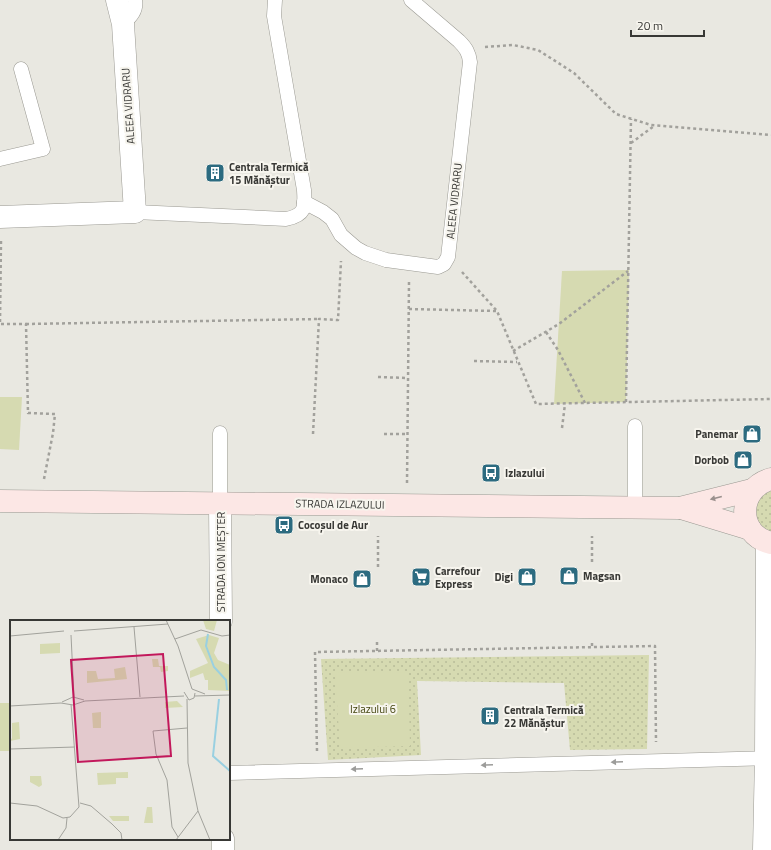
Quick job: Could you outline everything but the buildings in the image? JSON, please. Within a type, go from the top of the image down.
[{"type":"main road","points":[[750,529],[744,509],[747,498],[761,484],[771,462]]},
{"type":"main road","name":"STRADA IZLAZULUI","points":[[680,508],[761,484]]},
{"type":"main road","name":"STRADA IZLAZULUI","points":[[0,502],[680,508],[750,529],[754,535],[769,543]]},
{"type":"street","name":"ALEEA VIDRARU","points":[[117,0],[123,24],[135,212]]},
{"type":"street","points":[[0,217],[135,212]]},
{"type":"street","name":"STRADA ION MEȘTER","points":[[220,503],[221,620]]},
{"type":"street","points":[[764,850],[769,757],[769,543]]},
{"type":"lane","points":[[123,24],[133,15],[136,3],[135,0]]},
{"type":"lane","points":[[135,212],[286,219],[296,217],[302,212],[304,190],[274,16],[274,0]]},
{"type":"lane","points":[[411,0],[466,48]]},
{"type":"lane","name":"ALEEA VIDRARU","points":[[448,257],[470,62],[466,48]]},
{"type":"lane","points":[[0,159],[43,149],[20,69]]},
{"type":"lane","points":[[304,202],[323,212],[332,219],[341,235],[356,248],[365,253],[386,260],[438,267],[444,264],[448,257]]},
{"type":"lane","points":[[635,426],[635,507]]},
{"type":"lane","points":[[220,433],[220,503]]},
{"type":"lane","points":[[230,773],[769,757]]},
{"type":"path","points":[[466,48],[513,45],[538,50],[574,73],[616,114],[654,126],[771,135]]},
{"type":"path","points":[[626,402],[632,119]]},
{"type":"path","points":[[631,143],[654,126]]},
{"type":"path","points":[[0,217],[0,324],[319,319],[338,320],[341,235]]},
{"type":"path","points":[[448,257],[496,311],[536,404],[771,399]]},
{"type":"path","points":[[407,488],[410,263]]},
{"type":"path","points":[[513,351],[559,324],[629,270]]},
{"type":"path","points":[[409,309],[496,311]]},
{"type":"path","points":[[313,434],[319,319]]},
{"type":"path","points":[[26,324],[28,413],[56,414],[43,481]]},
{"type":"path","points":[[546,332],[558,350],[585,403]]},
{"type":"path","points":[[474,361],[518,362]]},
{"type":"path","points":[[378,377],[408,378]]},
{"type":"path","points":[[562,428],[565,404]]},
{"type":"path","points":[[384,434],[407,434]]},
{"type":"path","points":[[378,536],[378,567]]},
{"type":"path","points":[[592,536],[592,562]]},
{"type":"path","points":[[377,641],[377,651]]},
{"type":"path","points":[[317,770],[315,652],[654,646],[656,761]]},
{"type":"green space","points":[[629,270],[626,402],[554,404],[562,271]]},
{"type":"green space","points":[[0,397],[22,397],[19,450],[0,449]]},
{"type":"green space","points":[[771,486],[771,539],[763,535],[750,504]]},
{"type":"green space","points":[[649,655],[647,749],[570,750],[564,683],[417,681],[421,755],[328,760],[321,659]]},
{"type":"green space","name":"Izlazului 6","points":[[408,672],[410,746],[340,748],[335,673]]},
{"type":"green space","points":[[0,703],[10,703],[10,751],[0,751]]},
{"type":"place","name":"Centrala Termică 15 Mănăștur","points":[[215,173]]},
{"type":"place","name":"Panemar","points":[[752,434]]},
{"type":"place","name":"Dorbob","points":[[743,460]]},
{"type":"place","name":"Izlazului","points":[[491,473]]},
{"type":"place","name":"Cocoșul de Aur","points":[[284,525]]},
{"type":"place","name":"Magsan","points":[[569,576]]},
{"type":"place","name":"Carrefour Express","points":[[421,577]]},
{"type":"place","name":"Digi","points":[[527,577]]},
{"type":"place","name":"Monaco","points":[[362,579]]},
{"type":"place","name":"Centrala Termică 22 Mănăștur","points":[[490,716]]}]
